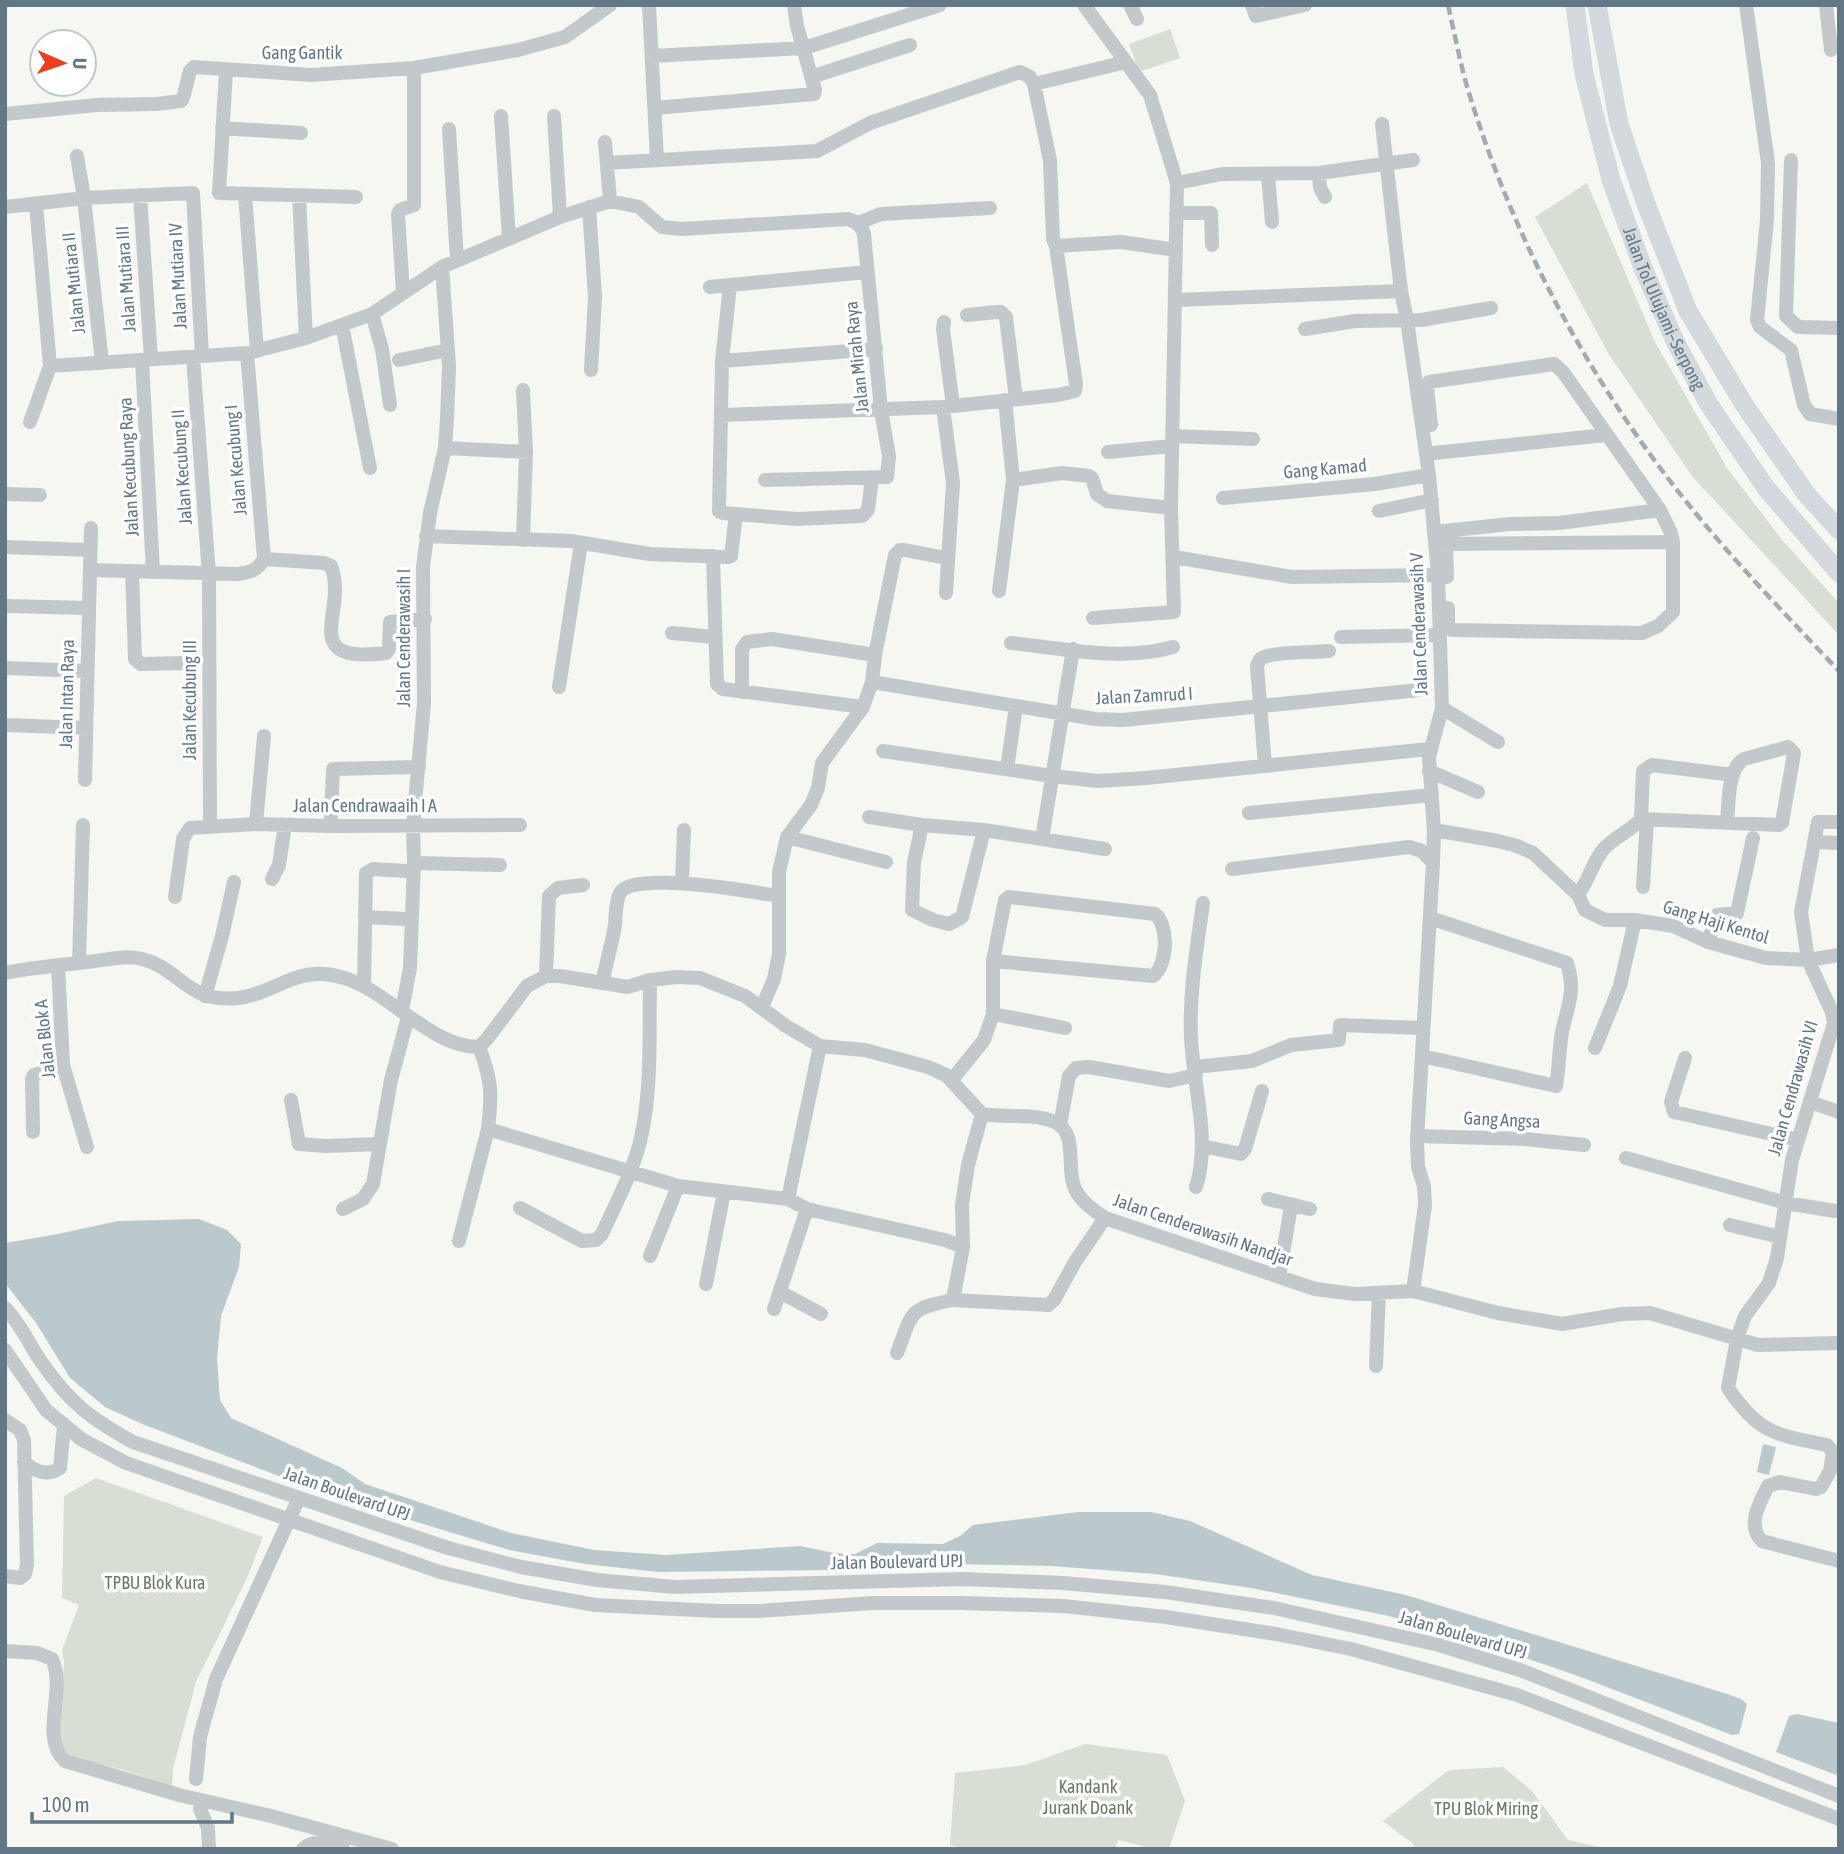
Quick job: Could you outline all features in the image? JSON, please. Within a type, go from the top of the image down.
[{"type":"highway","name":"Jalan Tol Ulujami–Serpong","points":[[1575,5],[1584,74],[1611,180],[1643,268],[1675,341],[1708,403],[1766,488],[1839,573]]},
{"type":"highway","name":"Jalan Tol Ulujami–Serpong","points":[[1597,5],[1619,124],[1646,204],[1688,311],[1745,406],[1807,495],[1839,530]]},
{"type":"street","name":"Gang Gantik","points":[[5,114],[97,104],[156,104],[181,101],[192,68],[311,75],[414,68],[519,50],[565,37],[610,5]]},
{"type":"street","points":[[649,5],[657,160]]},
{"type":"street","points":[[655,108],[811,95],[815,90],[794,5]]},
{"type":"street","points":[[652,56],[804,48],[940,5]]},
{"type":"street","points":[[1130,5],[1137,19]]},
{"type":"street","points":[[1252,5],[1256,16],[1305,5]]},
{"type":"street","points":[[1746,5],[1768,163],[1767,220],[1757,320],[1759,327],[1791,350],[1804,405],[1810,414],[1839,419]]},
{"type":"street","points":[[1826,5],[1831,50]]},
{"type":"street","points":[[1092,8],[1150,95],[1177,183],[1171,508],[1174,612],[1094,618]]},
{"type":"street","points":[[811,77],[910,45]]},
{"type":"street","points":[[1034,84],[1126,62]]},
{"type":"street","points":[[403,293],[398,214],[400,210],[414,205],[414,68]]},
{"type":"street","points":[[226,70],[219,193],[356,197]]},
{"type":"street","points":[[607,163],[817,150],[870,123],[1020,72],[1030,76],[1034,84],[1050,160],[1053,239],[1077,388],[1058,395],[948,406],[721,415]]},
{"type":"street","points":[[554,116],[560,217]]},
{"type":"street","points":[[501,117],[509,238]]},
{"type":"street","name":"Jalan Cenderawasih V","points":[[1382,124],[1401,291],[1440,538],[1438,575],[1442,708],[1429,749],[1434,830],[1433,863],[1417,1136],[1418,1167],[1424,1186],[1425,1205],[1413,1291]]},
{"type":"street","points":[[222,128],[301,133]]},
{"type":"street","points":[[449,129],[457,260]]},
{"type":"street","points":[[605,142],[610,201]]},
{"type":"street","name":"Jalan Mutiara II","points":[[77,156],[85,198],[102,363]]},
{"type":"street","points":[[1177,183],[1222,174],[1319,173],[1413,160]]},
{"type":"street","points":[[1791,160],[1786,316],[1798,327],[1839,328]]},
{"type":"street","points":[[1319,173],[1320,188],[1325,197]]},
{"type":"street","points":[[1268,174],[1272,222]]},
{"type":"street","name":"Jalan Mutiara IV","points":[[141,195],[193,193],[198,356]]},
{"type":"street","name":"Jalan Kecubung I","points":[[245,194],[263,562]]},
{"type":"street","points":[[5,207],[141,195]]},
{"type":"street","name":"Jalan Mutiara III","points":[[141,195],[147,360]]},
{"type":"street","points":[[299,196],[306,338]]},
{"type":"street","points":[[50,366],[252,352],[306,338],[372,314],[442,267],[457,260],[560,217],[610,201],[639,207],[662,227],[682,229],[848,219],[861,228],[881,214],[990,208]]},
{"type":"street","points":[[30,422],[50,366],[36,204]]},
{"type":"street","points":[[589,207],[595,297],[591,370]]},
{"type":"street","points":[[1176,213],[1211,213],[1212,245]]},
{"type":"street","name":"Jalan Mirah Raya","points":[[861,228],[888,456],[887,476],[884,479],[872,478]]},
{"type":"street","points":[[1056,246],[1121,242],[1175,250]]},
{"type":"street","name":"Jalan Cenderawasih I","points":[[343,1209],[363,1199],[373,1184],[405,1014],[410,968],[410,867],[424,704],[423,566],[426,536],[445,448],[448,350],[442,267]]},
{"type":"street","points":[[710,287],[867,272]]},
{"type":"street","points":[[730,285],[722,361],[719,507],[723,513],[797,519],[862,516],[868,510],[872,478],[765,480]]},
{"type":"street","points":[[1176,300],[1401,291]]},
{"type":"street","points":[[1306,329],[1355,321],[1421,320],[1491,308]]},
{"type":"street","points":[[967,314],[1001,312],[1006,317],[1013,480],[999,591]]},
{"type":"street","points":[[372,314],[383,349],[390,405]]},
{"type":"street","points":[[944,322],[953,483],[946,558],[946,593]]},
{"type":"street","points":[[342,325],[370,468]]},
{"type":"street","points":[[722,361],[876,349]]},
{"type":"street","points":[[399,360],[448,350]]},
{"type":"street","name":"Jalan Kecubung II","points":[[198,356],[209,575]]},
{"type":"street","name":"Jalan Kecubung Raya","points":[[147,360],[153,572]]},
{"type":"street","points":[[1554,365],[1563,372],[1660,510],[1673,542],[1673,612],[1658,626],[1642,632],[1452,630],[1448,625],[1434,453],[1427,396],[1429,382],[1554,365]]},
{"type":"street","points":[[523,390],[526,452],[523,540]]},
{"type":"street","points":[[1434,453],[1606,435]]},
{"type":"street","points":[[1108,452],[1172,441],[1253,439]]},
{"type":"street","points":[[445,448],[526,452]]},
{"type":"street","points":[[1013,480],[1062,473],[1092,478],[1097,494],[1107,501],[1171,508]]},
{"type":"street","name":"Gang Kamad","points":[[1223,498],[1375,484],[1429,475]]},
{"type":"street","points":[[5,494],[40,495]]},
{"type":"street","points":[[1379,511],[1432,500]]},
{"type":"street","points":[[1486,536],[1510,524],[1559,523],[1660,510]]},
{"type":"street","points":[[426,536],[581,543],[649,554],[730,557],[736,514]]},
{"type":"street","points":[[1559,523],[1560,544]]},
{"type":"street","name":"Jalan Intan Raya","points":[[85,780],[91,528]]},
{"type":"street","points":[[1440,538],[1486,536],[1560,544],[1673,542]]},
{"type":"street","points":[[559,687],[581,543]]},
{"type":"street","points":[[5,547],[90,550]]},
{"type":"street","points":[[762,1007],[774,979],[779,954],[779,872],[787,837],[811,805],[827,754],[863,707],[872,682],[895,555],[900,550],[905,550],[946,558]]},
{"type":"street","points":[[713,556],[716,684],[723,689],[742,692],[863,707]]},
{"type":"street","points":[[1174,557],[1292,577],[1438,575]]},
{"type":"street","points":[[90,570],[209,575],[251,572],[263,562],[324,563],[331,566],[334,593],[332,639],[343,652],[383,654],[388,649],[390,622],[425,620]]},
{"type":"street","points":[[132,571],[135,659],[141,664],[189,663]]},
{"type":"street","name":"Jalan Kecubung III","points":[[209,575],[209,826]]},
{"type":"street","points":[[5,606],[89,608]]},
{"type":"street","points":[[672,633],[714,638]]},
{"type":"street","points":[[1341,637],[1440,635]]},
{"type":"street","points":[[742,692],[742,649],[747,642],[772,639],[875,655]]},
{"type":"street","points":[[1011,643],[1120,652],[1154,652],[1173,647]]},
{"type":"street","points":[[1042,839],[1073,649]]},
{"type":"street","points":[[1265,766],[1257,666],[1262,657],[1329,651]]},
{"type":"street","points":[[5,668],[87,671]]},
{"type":"street","name":"Jalan Zamrud I","points":[[872,682],[1095,719],[1123,720],[1419,690]]},
{"type":"street","points":[[1007,769],[1016,706]]},
{"type":"street","points":[[1442,708],[1498,742]]},
{"type":"street","points":[[5,725],[85,728]]},
{"type":"street","points":[[257,824],[264,736]]},
{"type":"street","points":[[1578,895],[1589,880],[1601,852],[1619,835],[1644,819],[1727,822],[1774,827],[1782,823],[1794,754],[1788,747],[1738,762],[1733,775],[1727,822]]},
{"type":"street","points":[[883,751],[1052,776],[1098,780],[1146,778],[1429,749]]},
{"type":"street","points":[[1643,887],[1643,771],[1652,765],[1733,775]]},
{"type":"street","points":[[331,817],[333,769],[418,767]]},
{"type":"street","points":[[1429,771],[1478,792]]},
{"type":"street","points":[[1249,813],[1432,795]]},
{"type":"street","points":[[869,817],[1105,849]]},
{"type":"street","points":[[1839,822],[1819,821],[1815,842],[1839,843]]},
{"type":"street","points":[[79,963],[83,825]]},
{"type":"street","points":[[272,879],[279,865],[285,825]]},
{"type":"street","name":"Jalan Cendrawaaih I A","points":[[209,826],[520,825]]},
{"type":"street","points":[[922,825],[914,862],[912,911],[949,924],[962,917],[984,831]]},
{"type":"street","points":[[175,897],[185,834],[190,828],[209,826]]},
{"type":"street","points":[[682,882],[684,830]]},
{"type":"street","name":"Gang Haji Kentol","points":[[1434,830],[1517,846],[1533,853],[1578,895],[1585,910],[1605,920],[1635,920],[1673,926],[1708,942],[1766,958],[1808,960],[1839,955]]},
{"type":"street","points":[[787,837],[887,862]]},
{"type":"street","points":[[1708,942],[1717,915],[1737,913],[1753,838]]},
{"type":"street","name":"Jalan Cendrawasih VI","points":[[1815,842],[1801,912],[1808,960],[1836,1024],[1792,1160],[1777,1258],[1769,1283],[1745,1316],[1737,1339],[1728,1388],[1741,1408],[1760,1426],[1792,1438],[1827,1444],[1833,1452],[1830,1471],[1821,1488],[1780,1482],[1768,1486],[1755,1512],[1755,1532],[1762,1541],[1839,1561]]},
{"type":"street","points":[[1232,869],[1409,847],[1422,851],[1433,863]]},
{"type":"street","points":[[364,986],[367,871],[500,865]]},
{"type":"street","points":[[205,996],[234,881]]},
{"type":"street","points":[[602,983],[615,926],[618,895],[622,889],[631,885],[682,882],[779,896]]},
{"type":"street","points":[[546,976],[549,897],[552,891],[560,887],[583,885]]},
{"type":"street","points":[[951,1081],[984,1040],[993,1014],[993,961],[1005,901],[1009,897],[1155,914],[1164,925],[1163,965],[1153,976],[993,961]]},
{"type":"street","points":[[1196,1187],[1202,1167],[1202,1146],[1191,1039],[1195,963],[1203,903]]},
{"type":"street","points":[[365,918],[405,919]]},
{"type":"street","points":[[1422,1056],[1556,1086],[1563,1030],[1572,999],[1572,981],[1567,963],[1430,918]]},
{"type":"street","points":[[1595,1048],[1620,986],[1635,920]]},
{"type":"street","points":[[5,973],[124,957],[143,959],[205,996],[239,998],[297,977],[325,972],[364,986],[457,1045],[479,1047],[527,986],[546,976],[628,987],[650,980],[700,978],[744,996],[820,1046],[865,1050],[928,1067],[951,1081],[982,1114],[1049,1120],[1060,1125],[1069,1076],[1076,1068],[1089,1067],[1169,1081],[1195,1071],[1252,1061],[1291,1045],[1339,1040],[1340,1024],[1422,1028]]},
{"type":"street","name":"Jalan Blok A","points":[[58,966],[63,1065],[87,1147]]},
{"type":"street","points":[[520,1208],[582,1241],[596,1240],[602,1234],[631,1170],[642,1134],[647,1093],[650,980]]},
{"type":"street","points":[[993,1014],[1065,1028]]},
{"type":"street","points":[[789,1199],[820,1046]]},
{"type":"street","points":[[458,1241],[488,1129],[489,1073],[479,1047]]},
{"type":"street","points":[[1685,1058],[1671,1102],[1674,1112],[1798,1140]]},
{"type":"street","points":[[33,1132],[32,1079],[34,1075],[63,1065]]},
{"type":"street","points":[[1202,1146],[1241,1154],[1245,1149],[1262,1091]]},
{"type":"street","points":[[291,1100],[299,1144],[380,1144]]},
{"type":"street","points":[[1810,1102],[1839,1112]]},
{"type":"street","points":[[953,1300],[963,1247],[962,1205],[968,1166],[982,1114]]},
{"type":"street","name":"Jalan Cenderawasih Nandjar","points":[[1060,1125],[1068,1136],[1073,1182],[1077,1192],[1088,1206],[1105,1218],[1315,1289],[1355,1294],[1413,1291],[1498,1313],[1562,1324],[1622,1314],[1650,1313],[1758,1345],[1839,1343]]},
{"type":"street","points":[[488,1129],[678,1186],[789,1199],[807,1209],[935,1237],[963,1247]]},
{"type":"street","name":"Gang Angsa","points":[[1417,1136],[1525,1139],[1584,1145]]},
{"type":"street","points":[[1626,1158],[1786,1203],[1835,1211]]},
{"type":"street","points":[[650,1256],[678,1186]]},
{"type":"street","points":[[706,1284],[724,1192]]},
{"type":"street","points":[[1268,1199],[1310,1209]]},
{"type":"street","points":[[1279,1277],[1291,1206]]},
{"type":"street","points":[[774,1309],[807,1209]]},
{"type":"street","points":[[897,1353],[912,1316],[922,1306],[953,1300],[1040,1306],[1048,1304],[1054,1300],[1075,1262],[1105,1218]]},
{"type":"street","points":[[1730,1225],[1780,1237]]},
{"type":"street","points":[[779,1292],[821,1314]]},
{"type":"street","points":[[1376,1366],[1378,1293]]},
{"type":"street","name":"Jalan Boulevard UPJ","points":[[5,1308],[68,1397],[97,1422],[133,1442],[448,1548],[521,1567],[597,1580],[676,1587],[963,1579],[1063,1583],[1165,1592],[1274,1608],[1439,1645],[1520,1670],[1839,1796]]},
{"type":"street","points":[[5,1350],[46,1410],[81,1439],[127,1464],[440,1572],[519,1591],[595,1605],[717,1611],[899,1603],[1063,1606],[1166,1617],[1276,1634],[1351,1649],[1517,1695],[1839,1819]]},
{"type":"street","points":[[5,1420],[20,1430],[24,1440],[27,1565],[25,1574],[20,1578],[5,1576]]},
{"type":"street","points":[[24,1462],[39,1471],[56,1471],[60,1468],[64,1424]]},
{"type":"street","points":[[196,1779],[200,1737],[216,1679],[299,1498]]},
{"type":"street","points":[[5,1651],[37,1653],[52,1659],[56,1667],[57,1693],[53,1734],[58,1754],[65,1760],[178,1795],[271,1816],[392,1849]]},
{"type":"street","points":[[1735,1779],[1744,1759]]},
{"type":"street","points":[[200,1809],[208,1828],[209,1849]]},
{"type":"street","points":[[303,1849],[305,1845],[315,1842],[343,1849]]},
{"type":"green space","points":[[1170,29],[1180,58],[1139,72],[1129,44]]},
{"type":"green space","points":[[1587,183],[1655,342],[1727,468],[1783,541],[1839,603],[1839,635],[1692,476],[1608,353],[1535,217]]},
{"type":"green space","name":"TPBU Blok Kura","points":[[96,1478],[263,1537],[247,1578],[196,1682],[173,1769],[172,1787],[124,1770],[75,1758],[64,1751],[59,1734],[64,1662],[62,1650],[79,1605],[62,1598],[64,1496]]},
{"type":"green space","name":"Kandank Jurank Doank","points":[[1085,1744],[1167,1755],[1185,1801],[1169,1849],[1153,1849],[1118,1840],[1115,1849],[967,1849],[950,1845],[955,1773],[1026,1765]]},
{"type":"green space","name":"TPU Blok Miring","points":[[1503,1767],[1532,1791],[1568,1840],[1608,1849],[1416,1849],[1383,1821],[1449,1770]]},
{"type":"shaded area","points":[[199,1219],[227,1230],[241,1244],[239,1267],[221,1316],[217,1359],[220,1400],[231,1418],[342,1468],[365,1484],[511,1533],[594,1550],[666,1555],[800,1546],[855,1554],[877,1543],[943,1544],[960,1536],[973,1525],[1078,1512],[1151,1512],[1190,1521],[1312,1575],[1406,1595],[1741,1699],[1747,1704],[1739,1734],[1732,1735],[1578,1676],[1485,1644],[1389,1616],[1251,1588],[1155,1574],[1052,1566],[950,1564],[829,1570],[658,1572],[585,1564],[509,1550],[334,1497],[142,1424],[105,1407],[70,1378],[36,1323],[5,1283],[5,1243],[118,1221]]},
{"type":"shaded area","points":[[1763,1444],[1776,1447],[1769,1475],[1757,1472]]},
{"type":"shaded area","points":[[1797,1714],[1839,1723],[1839,1776],[1776,1752],[1789,1716]]},
{"type":"railway","points":[[1448,5],[1466,83],[1504,191],[1552,296],[1580,347],[1643,444],[1696,514],[1735,560],[1839,671]]}]
